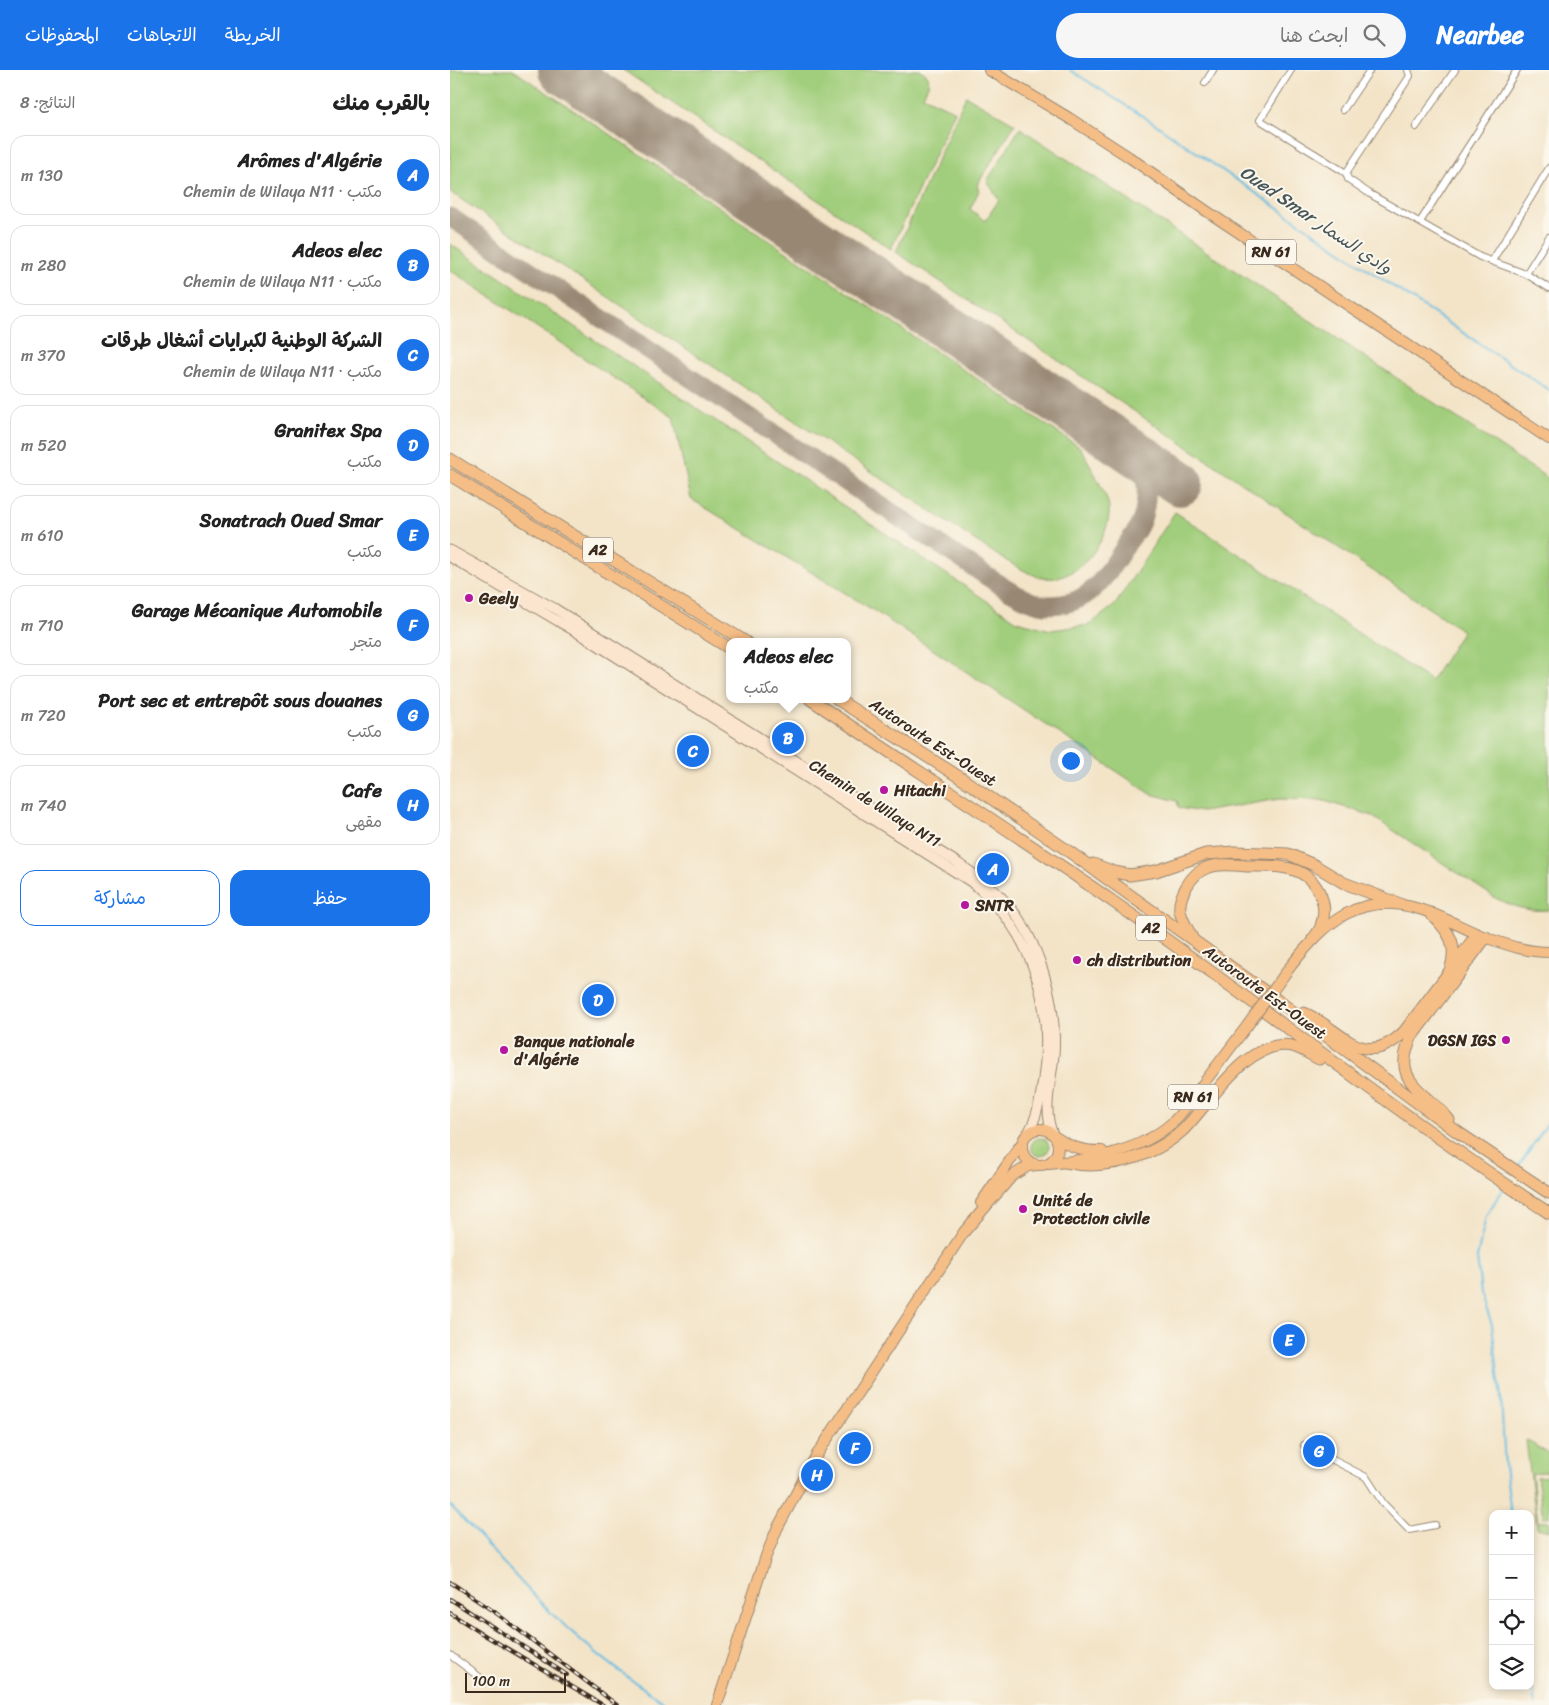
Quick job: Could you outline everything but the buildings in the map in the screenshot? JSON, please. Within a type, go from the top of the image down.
[{"type":"highway","name":"A2","points":[[450,459],[740,638]]},
{"type":"highway","name":"A2","points":[[450,475],[726,646]]},
{"type":"highway","name":"Autoroute Est-Ouest","points":[[816,703],[1115,903],[1209,970],[1378,1096],[1549,1213]]},
{"type":"highway","name":"Autoroute Est-Ouest","points":[[843,703],[967,782],[1064,848],[1284,1005],[1459,1134],[1549,1193]]},
{"type":"highway","points":[[1064,848],[1089,863],[1114,872],[1130,874],[1156,871],[1206,854],[1235,852],[1288,854],[1344,883],[1400,904]]},
{"type":"highway","points":[[1194,941],[1180,911],[1182,896],[1189,882],[1205,868],[1222,865],[1291,869],[1312,880],[1321,895],[1324,910],[1321,926],[1313,939]]},
{"type":"highway","points":[[1430,913],[1442,924],[1451,938],[1454,955],[1450,971]]},
{"type":"highway","points":[[1284,1005],[1316,1019],[1354,1045],[1366,1049],[1375,1049],[1395,1040],[1404,1032],[1450,971],[1481,935]]},
{"type":"highway","points":[[1459,1134],[1440,1110],[1410,1081],[1404,1067],[1412,1036],[1481,935]]},
{"type":"highway","points":[[1064,1162],[1076,1165],[1104,1164],[1127,1159],[1162,1145],[1181,1132],[1240,1065],[1255,1054],[1274,1047],[1292,1046],[1309,1053],[1378,1096]]},
{"type":"main road","name":"RN 61","points":[[989,70],[1069,118],[1549,439]]},
{"type":"main road","points":[[450,550],[562,613],[950,858],[988,884],[1004,899],[1014,912],[1037,954],[1052,1004],[1055,1044],[1048,1119],[1059,1150],[1049,1164],[1028,1166],[1012,1176],[964,1232]]},
{"type":"main road","name":"Chemin de Wilaya N11","points":[[450,557],[588,639],[971,882],[990,898],[1007,917],[1029,958],[1044,1006],[1047,1030],[1046,1057],[1037,1113],[1028,1133]]},
{"type":"main road","name":"RN 61","points":[[1049,1164],[1100,1156],[1123,1150],[1152,1136],[1174,1121],[1313,939],[1337,919],[1354,910],[1376,904],[1400,904],[1430,913],[1481,935],[1525,950],[1549,952]]},
{"type":"main road","points":[[717,1705],[755,1584],[777,1529],[823,1445],[1028,1133],[1038,1129],[1049,1130],[1055,1136]]},
{"type":"main road","name":"RN 61","points":[[1055,1136],[1069,1146],[1081,1150],[1123,1150]]},
{"type":"main road","points":[[1022,1143],[1023,1154],[1027,1160],[1037,1165]]},
{"type":"street","points":[[1206,83],[1214,70]]},
{"type":"street","points":[[1291,70],[1260,120],[1346,173],[1348,179],[1370,194],[1480,257],[1526,274],[1549,288]]},
{"type":"street","points":[[1343,110],[1370,70]]},
{"type":"street","points":[[1346,173],[1410,76],[1408,70]]},
{"type":"street","points":[[1416,128],[1455,70]]},
{"type":"street","points":[[1420,222],[1517,70]]},
{"type":"street","points":[[1492,261],[1549,168]]},
{"type":"street","points":[[1526,274],[1549,237]]},
{"type":"street","points":[[1304,1445],[1366,1477],[1383,1503],[1409,1530],[1436,1525]]},
{"type":"street","points":[[450,1655],[486,1682]]},
{"type":"green space","points":[[450,70],[513,70],[1081,448],[1109,507],[1105,532],[1099,544],[1081,566],[1057,578],[1039,577],[1016,566],[450,192]]},
{"type":"green space","points":[[623,70],[921,70],[928,76],[929,83],[923,96],[955,111],[891,249]]},
{"type":"green space","points":[[966,96],[1015,124],[977,185],[979,191],[970,209],[985,221],[999,200],[987,181],[1020,128],[1549,479],[1549,910],[1522,908],[1497,899],[1370,815],[1321,800],[1279,799],[1202,812],[1179,808],[1177,801],[1151,794],[873,610],[691,499],[673,417],[450,270],[450,244],[1017,621],[1051,630],[1089,625],[1115,605],[1175,512],[1431,681],[1463,631],[896,252]]},
{"type":"green space","points":[[1040,1138],[1046,1141],[1049,1147],[1046,1153],[1040,1156],[1034,1153],[1031,1147],[1034,1141]]},
{"type":"green space","points":[[1526,1440],[1549,1454],[1549,1471],[1532,1474],[1538,1522],[1549,1521],[1549,1531],[1537,1528]]},
{"type":"green space","points":[[1549,1476],[1549,1517],[1543,1518],[1537,1477]]},
{"type":"waterway","name":"Oued Smar وادي السمار","points":[[1070,70],[1155,124],[1358,263],[1549,390]]},
{"type":"waterway","name":"Oued Smar وادي السمار","points":[[1518,1167],[1549,1121]]},
{"type":"waterway","name":"Oued Smar وادي السمار","points":[[1504,1187],[1486,1216],[1477,1258],[1481,1293],[1492,1325],[1501,1398],[1505,1466],[1510,1510]]},
{"type":"waterway","points":[[450,1505],[529,1591],[571,1631],[618,1670],[669,1705]]},
{"type":"waterway","name":"Oued Smar وادي السمار","points":[[1533,1690],[1535,1705]]},
{"type":"taxiway","points":[[450,217],[1006,589],[1035,603],[1045,605],[1062,604],[1075,601],[1087,594],[1106,575],[1138,529],[1145,506],[1145,479],[1137,462],[1121,443]]},
{"type":"runway","points":[[561,70],[1180,483]]},
{"type":"railway","points":[[450,1582],[496,1613],[617,1705]]},
{"type":"railway","points":[[450,1599],[567,1675]]},
{"type":"railway","points":[[450,1613],[603,1705]]},
{"type":"place","name":"Geely","points":[[469,598]]},
{"type":"place","name":"Adeos elec","points":[[788,738]]},
{"type":"place","name":"الشركة الوطنية لكبرايات أشغال طرقات","points":[[693,751]]},
{"type":"place","name":"Hitachi","points":[[884,790]]},
{"type":"place","name":"Arômes d'Algérie","points":[[993,869]]},
{"type":"place","name":"SNTR","points":[[965,905]]},
{"type":"place","name":"ch distribution","points":[[1077,960]]},
{"type":"place","name":"Granitex Spa","points":[[598,1000]]},
{"type":"place","name":"DGSN IGS","points":[[1506,1040]]},
{"type":"place","name":"Banque nationale d'Algérie","points":[[504,1050]]},
{"type":"place","name":"Unité de Protection civile","points":[[1023,1209]]},
{"type":"place","name":"Sonatrach Oued Smar","points":[[1289,1340]]},
{"type":"place","name":"Garage Mécanique Automobile","points":[[855,1448]]},
{"type":"place","name":"Port sec et entrepôt sous douanes","points":[[1319,1451]]},
{"type":"place","name":"Cafe","points":[[817,1475]]}]
